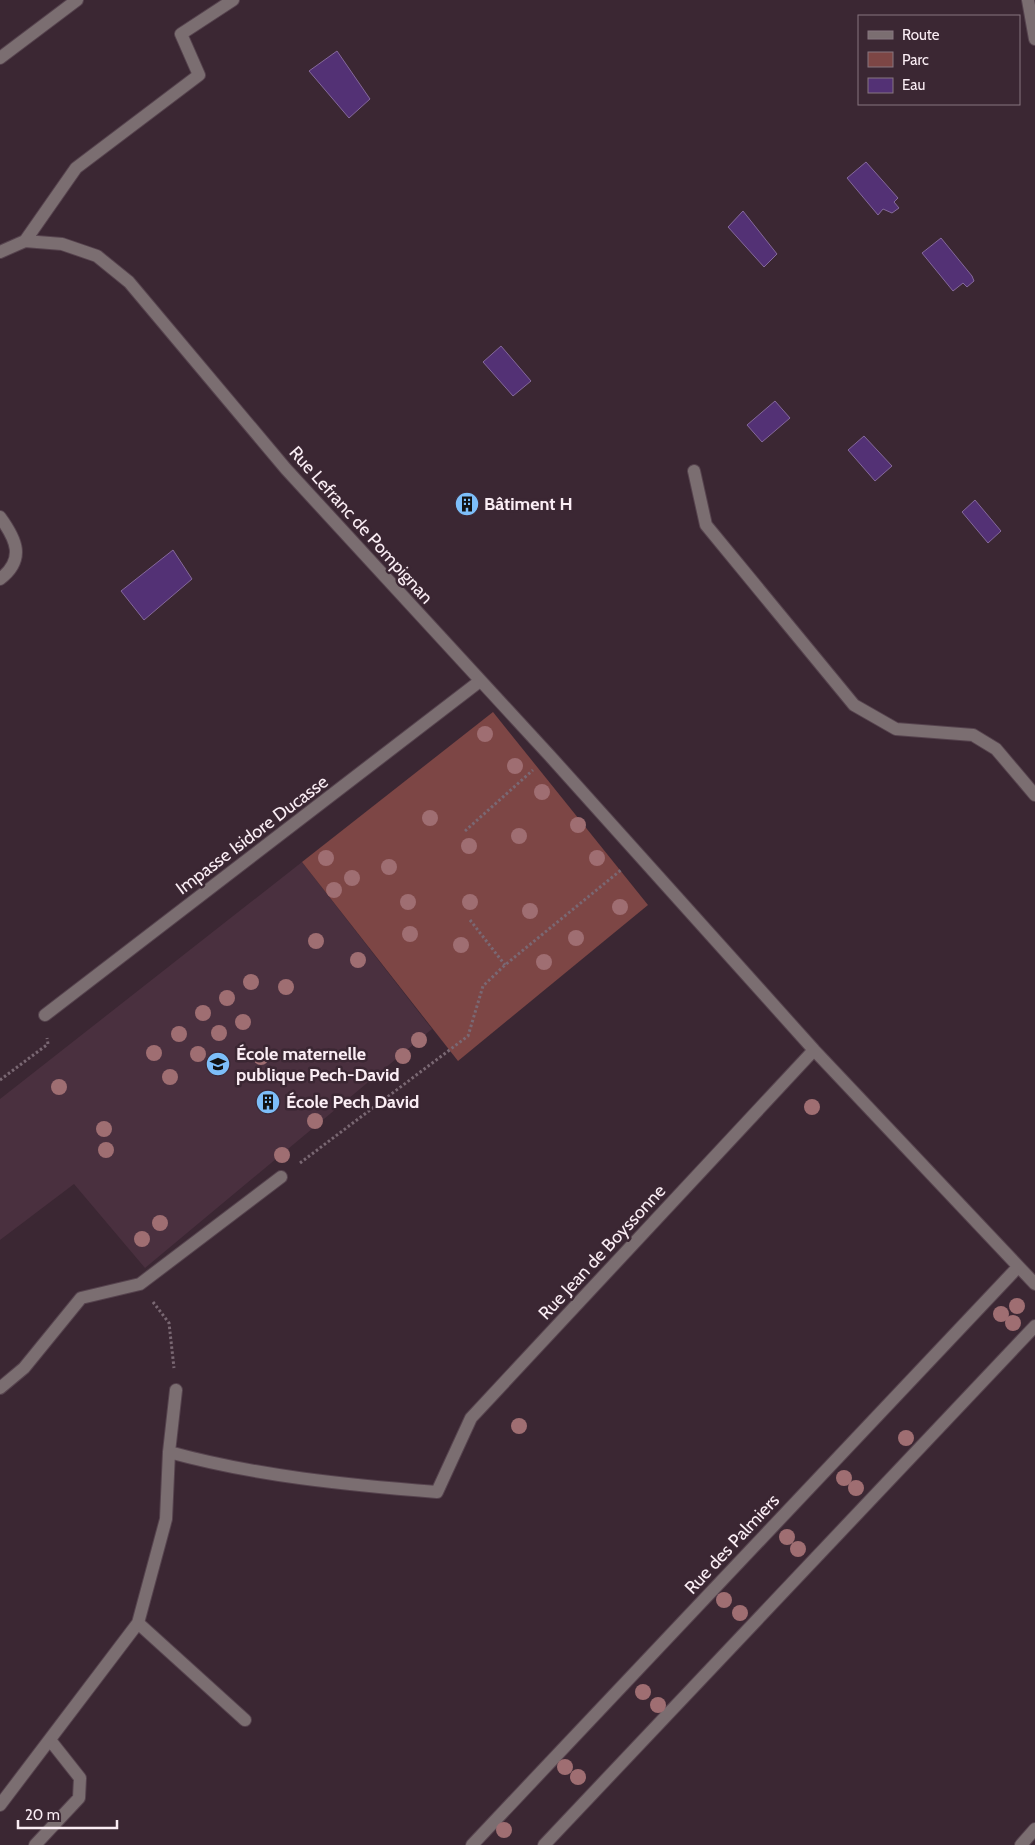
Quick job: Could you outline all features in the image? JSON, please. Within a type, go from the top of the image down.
[{"type":"street","points":[[0,58],[77,0]]},
{"type":"street","points":[[25,241],[76,168],[199,75],[181,34],[233,0]]},
{"type":"street","points":[[1028,0],[1035,39]]},
{"type":"street","name":"Rue Lefranc de Pompignan","points":[[0,252],[25,241],[62,244],[97,256],[130,282],[286,469],[550,756],[814,1050]]},
{"type":"street","points":[[694,471],[706,525],[854,705],[896,729],[973,735],[996,749],[1035,795]]},
{"type":"street","points":[[0,517],[13,534],[17,552],[11,570],[0,578]]},
{"type":"street","name":"Impasse Isidore Ducasse","points":[[45,1015],[480,682]]},
{"type":"street","points":[[814,1050],[1035,1284]]},
{"type":"street","name":"Rue Jean de Boyssonne","points":[[169,1452],[218,1465],[362,1486],[437,1492],[471,1418],[814,1050]]},
{"type":"street","points":[[0,1388],[24,1368],[81,1298],[140,1284],[281,1177]]},
{"type":"street","name":"Rue des Palmiers","points":[[472,1845],[1018,1267]]},
{"type":"street","points":[[544,1845],[1035,1326]]},
{"type":"street","points":[[0,1805],[138,1623],[166,1518],[169,1452],[176,1390]]},
{"type":"street","points":[[138,1623],[245,1720]]},
{"type":"street","points":[[35,1845],[79,1798],[80,1778],[50,1740]]},
{"type":"street","points":[[1021,1845],[1035,1829]]},
{"type":"path","points":[[465,831],[550,756]]},
{"type":"path","points":[[281,1177],[468,1036],[483,986],[505,964],[639,855]]},
{"type":"path","points":[[470,920],[505,964]]},
{"type":"path","points":[[0,1080],[48,1044],[45,1015]]},
{"type":"path","points":[[169,1323],[176,1390]]},
{"type":"shaded area","name":"École maternelle publique Pech-David","points":[[302,862],[432,1029],[145,1268],[74,1184],[0,1240],[0,1099]]},
{"type":"green space","points":[[493,712],[648,905],[458,1061],[302,862]]},
{"type":"water","points":[[337,51],[370,99],[349,118],[309,71]]},
{"type":"water","points":[[866,162],[898,198],[894,202],[899,208],[892,213],[883,209],[878,215],[847,178]]},
{"type":"water","points":[[743,211],[777,254],[764,267],[728,227]]},
{"type":"water","points":[[941,238],[972,276],[974,281],[967,287],[963,283],[953,291],[922,253]]},
{"type":"water","points":[[501,346],[531,381],[513,396],[483,362]]},
{"type":"water","points":[[775,401],[790,418],[762,442],[747,425]]},
{"type":"water","points":[[864,436],[892,466],[875,481],[848,450]]},
{"type":"water","points":[[975,500],[1001,531],[988,543],[962,512]]},
{"type":"water","points":[[173,550],[192,579],[144,620],[121,591]]},
{"type":"place","name":"Bâtiment H","points":[[467,504]]},
{"type":"place","name":"École maternelle publique Pech-David","points":[[218,1064]]},
{"type":"place","name":"École Pech David","points":[[268,1102]]}]
